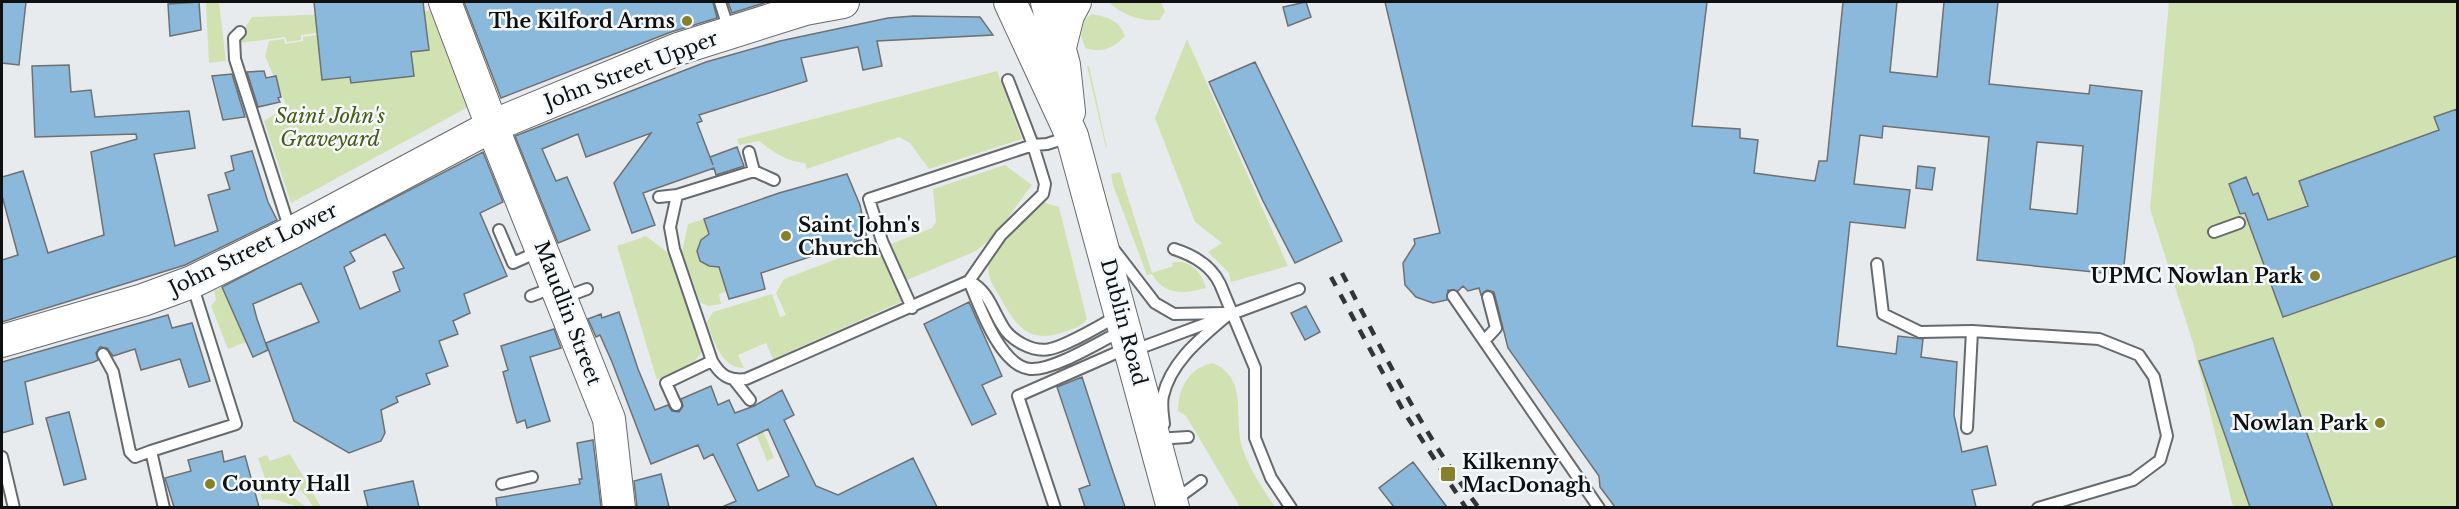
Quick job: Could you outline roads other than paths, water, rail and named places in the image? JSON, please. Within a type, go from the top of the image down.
[{"type":"main road","name":"Maudlin Street","points":[[446,2],[492,126],[609,419],[619,507]]},
{"type":"main road","name":"John Street Upper","points":[[492,126],[678,49],[730,33],[765,14],[843,2]]},
{"type":"main road","name":"Dublin Road","points":[[1010,2],[1072,136],[1127,335],[1160,438],[1171,498]]},
{"type":"main road","name":"Dublin Road","points":[[1047,2],[1060,47],[1072,136]]},
{"type":"main road","points":[[1060,47],[1068,15],[1075,2]]},
{"type":"main road","name":"John Street Lower","points":[[2,341],[196,295],[291,233],[492,126]]},
{"type":"lane","points":[[720,2],[730,33]]},
{"type":"lane","points":[[240,32],[234,38],[235,59],[291,233]]},
{"type":"lane","points":[[735,381],[794,364],[969,281],[1001,235],[1043,194],[1045,184],[1008,80]]},
{"type":"lane","points":[[912,308],[882,241],[869,199],[1033,145],[1047,144],[1072,136]]},
{"type":"lane","points":[[749,152],[754,171]]},
{"type":"lane","points":[[659,197],[677,195],[754,171],[774,180]]},
{"type":"lane","points":[[677,195],[670,227],[674,249],[712,361],[719,372],[735,381],[750,400]]},
{"type":"lane","points":[[2214,232],[2238,223]]},
{"type":"lane","points":[[1099,228],[1134,279],[1155,303],[1174,314],[1230,313]]},
{"type":"lane","points":[[499,230],[513,262],[543,249]]},
{"type":"lane","points":[[1174,249],[1192,254],[1215,275],[1255,368],[1255,438],[1271,478],[1291,507]]},
{"type":"lane","points":[[1877,264],[1883,314],[1920,332],[1972,331],[2099,339],[2139,355],[2154,377],[2167,436],[2160,460],[2133,480],[2038,507]]},
{"type":"lane","points":[[969,281],[981,288],[1003,327],[1016,340],[1034,348],[1050,349],[1230,313],[1299,289]]},
{"type":"lane","points":[[969,281],[987,324],[1005,353],[1021,367],[1032,369],[1049,366],[1127,335]]},
{"type":"lane","points":[[103,354],[113,372],[130,452],[135,457],[236,424],[196,295]]},
{"type":"lane","points":[[1453,296],[1599,507]]},
{"type":"lane","points":[[1484,341],[1496,328],[1488,297]]},
{"type":"lane","points":[[1188,437],[1160,438],[1162,398],[1171,374],[1189,350],[1230,313]]},
{"type":"lane","points":[[1967,428],[1972,331]]},
{"type":"lane","points":[[1055,507],[1018,396],[1127,335]]},
{"type":"lane","points":[[675,405],[666,383],[712,361]]},
{"type":"lane","points":[[151,451],[164,507]]},
{"type":"lane","points":[[2,457],[14,507]]},
{"type":"lane","points":[[502,484],[532,477]]},
{"type":"lane","points":[[1171,498],[1191,491],[1202,481]]},
{"type":"railway","points":[[1342,273],[1422,423],[1479,508]]},
{"type":"railway","points":[[1331,277],[1404,412],[1466,508]]},
{"type":"place","name":"The Kilford Arms","points":[[687,21]]},
{"type":"place","name":"Saint John's Church","points":[[786,236]]},
{"type":"place","name":"UPMC Nowlan Park","points":[[2315,276]]},
{"type":"place","name":"Nowlan Park","points":[[2380,423]]},
{"type":"place","name":"Kilkenny MacDonagh","points":[[1448,474]]},
{"type":"place","name":"County Hall","points":[[210,484]]},
{"type":"park label","name":"Saint John's Graveyard","points":[[330,128]]}]
